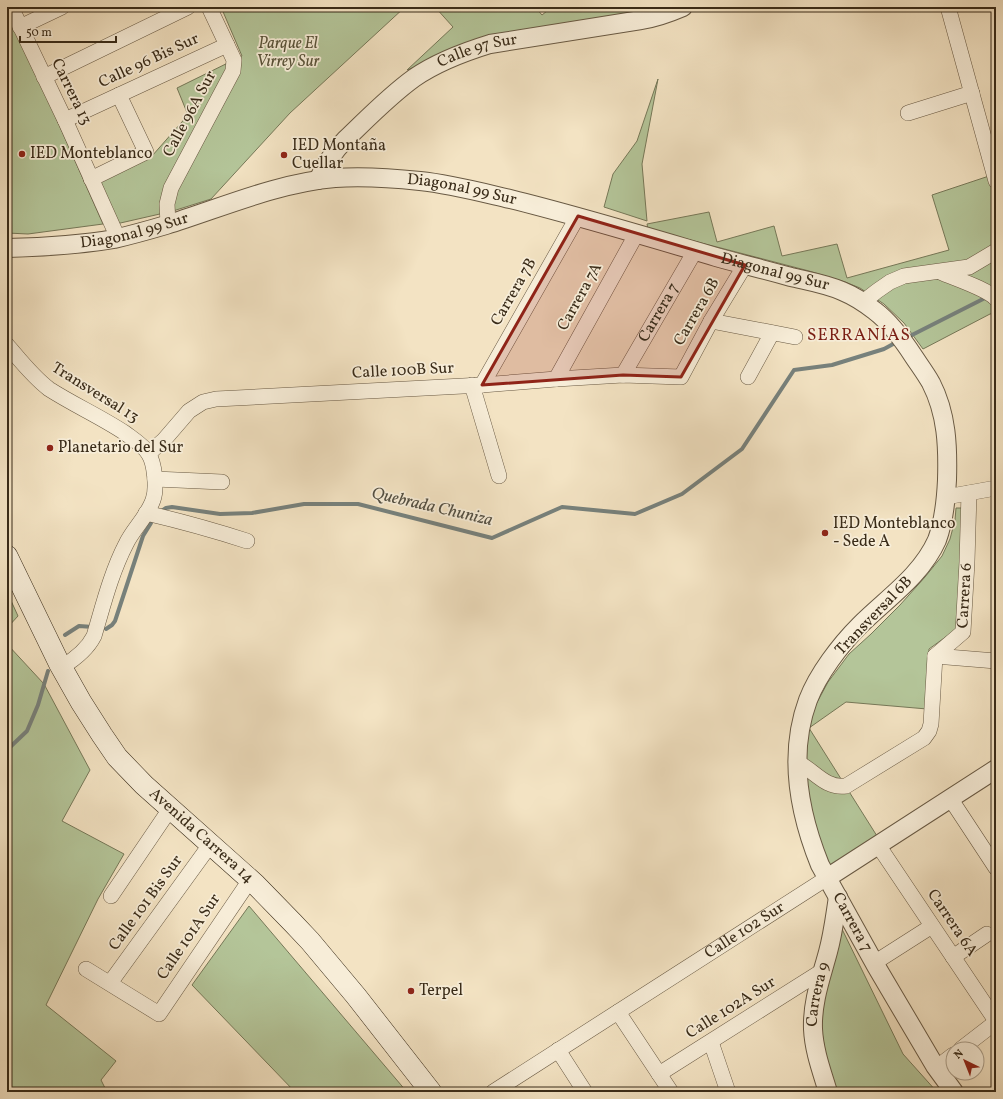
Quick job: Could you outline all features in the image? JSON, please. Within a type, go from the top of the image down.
[{"type":"main road","name":"Avenida Carrera 14","points":[[7,556],[81,702],[117,757],[144,786],[250,880],[310,941],[356,996],[431,1092]]},
{"type":"street","name":"Carrera 13","points":[[11,7],[65,120],[118,238]]},
{"type":"street","points":[[20,28],[62,7]]},
{"type":"street","points":[[44,77],[188,7]]},
{"type":"street","name":"Calle 96A Sur","points":[[168,224],[167,204],[171,188],[233,71],[234,60],[209,7]]},
{"type":"street","name":"Calle 97 Sur","points":[[318,180],[326,163],[345,140],[415,77],[440,63],[490,44],[657,17],[671,13],[683,7]]},
{"type":"street","points":[[948,7],[996,181]]},
{"type":"street","name":"Calle 96 Bis Sur","points":[[65,120],[227,44]]},
{"type":"street","points":[[908,112],[972,93]]},
{"type":"street","name":"Calle 96A Sur","points":[[91,179],[146,152],[118,95]]},
{"type":"street","name":"Diagonal 99 Sur","points":[[7,248],[36,248],[118,238],[168,224],[244,199],[297,184],[318,180],[371,177],[419,180],[486,193],[578,216],[695,251],[840,290],[863,302]]},
{"type":"street","name":"Carrera 7B","points":[[477,385],[578,216]]},
{"type":"street","name":"Carrera 7A","points":[[556,379],[637,233]]},
{"type":"street","name":"Carrera 7","points":[[623,375],[695,251]]},
{"type":"street","points":[[996,251],[969,267],[904,276],[890,282],[863,302],[883,317],[899,335],[937,396],[945,424],[947,442],[946,497],[996,488]]},
{"type":"street","name":"Carrera 6B","points":[[681,377],[711,321],[745,265]]},
{"type":"street","points":[[939,272],[992,295]]},
{"type":"street","points":[[711,321],[795,337]]},
{"type":"street","points":[[748,377],[772,333]]},
{"type":"street","name":"Transversal 13","points":[[7,345],[37,379],[49,388],[118,428],[149,453]]},
{"type":"street","name":"Calle 100B Sur","points":[[149,453],[167,436],[189,411],[203,402],[216,399],[477,385],[623,375],[681,377]]},
{"type":"street","points":[[477,385],[499,476]]},
{"type":"street","points":[[62,667],[90,644],[126,542],[153,500],[156,484],[154,468],[149,453]]},
{"type":"street","points":[[155,479],[222,482]]},
{"type":"street","name":"Carrera 6","points":[[935,656],[963,632],[969,493]]},
{"type":"street","name":"Transversal 6B","points":[[799,735],[808,700],[830,661],[861,625],[915,574],[929,554],[937,540],[943,519],[946,497]]},
{"type":"street","points":[[146,513],[217,531],[246,541]]},
{"type":"street","points":[[797,762],[808,768],[827,783],[838,787],[846,786],[924,738],[929,731],[932,710],[935,656],[996,661]]},
{"type":"street","name":"Carrera 7","points":[[799,735],[797,762],[802,806],[807,828],[820,865],[874,963],[936,1068],[954,1092]]},
{"type":"street","name":"Calle 102 Sur","points":[[494,1092],[996,769]]},
{"type":"street","points":[[950,798],[996,868]]},
{"type":"street","points":[[111,896],[170,809]]},
{"type":"street","name":"Calle 101 Bis Sur","points":[[110,983],[210,844]]},
{"type":"street","name":"Carrera 6A","points":[[878,845],[996,1021]]},
{"type":"street","name":"Calle 101A Sur","points":[[110,983],[159,1014],[250,880]]},
{"type":"street","name":"Carrera 9","points":[[828,1092],[814,1046],[813,1030],[815,999],[832,936],[838,897]]},
{"type":"street","points":[[874,963],[932,926]]},
{"type":"street","points":[[954,957],[988,934]]},
{"type":"street","points":[[86,968],[110,983]]},
{"type":"street","name":"Calle 102A Sur","points":[[659,1074],[822,971]]},
{"type":"street","points":[[618,1012],[671,1092]]},
{"type":"street","points":[[971,1041],[996,1021]]},
{"type":"street","points":[[711,1042],[728,1092]]},
{"type":"street","points":[[558,1050],[585,1092]]},
{"type":"street","points":[[936,1068],[945,1061]]},
{"type":"highlighted area","points":[[578,216],[745,265],[681,377],[623,375],[482,385]]},
{"type":"green space","points":[[7,7],[103,224],[28,234],[7,233]]},
{"type":"green space","name":"Parque El Virrey Sur","points":[[221,7],[405,7],[290,113],[211,199],[173,211],[116,224],[99,179],[152,156],[188,115],[177,88],[242,56]]},
{"type":"green space","points":[[435,7],[535,7],[542,15],[552,7],[663,7],[450,53],[407,70],[453,27]]},
{"type":"green space","points":[[658,79],[642,164],[647,221],[604,207],[613,174],[637,141]]},
{"type":"green space","points":[[989,176],[996,202],[996,313],[990,314],[923,349],[904,323],[884,304],[860,288],[809,271],[648,229],[647,224],[709,212],[717,242],[774,226],[782,256],[837,244],[847,278],[949,250],[932,195]]},
{"type":"green space","points":[[956,508],[963,508],[958,628],[929,649],[927,709],[846,702],[809,728],[814,708],[828,682],[849,654],[900,605],[942,556],[950,539],[955,520]]},
{"type":"green space","points":[[7,592],[18,616],[7,628]]},
{"type":"green space","points":[[7,644],[44,684],[90,770],[62,821],[124,854],[98,899],[46,1005],[116,1061],[101,1080],[107,1092],[7,1092]]},
{"type":"green space","points":[[809,728],[877,836],[830,867],[820,843],[806,787],[805,756]]},
{"type":"green space","points":[[249,906],[407,1092],[295,1092],[192,985]]},
{"type":"green space","points":[[841,927],[903,1054],[937,1092],[837,1092],[826,1056],[821,1027],[823,1002]]},
{"type":"waterway","name":"Quebrada Chuniza","points":[[910,336],[987,297]]},
{"type":"waterway","name":"Quebrada Chuniza","points":[[160,512],[166,508],[172,507],[220,514],[252,513],[304,504],[358,504],[492,538],[562,507],[635,514],[682,494],[742,449],[794,370],[832,365],[884,349],[895,343]]},
{"type":"waterway","name":"Quebrada Chuniza","points":[[106,629],[115,621],[143,536],[151,523]]},
{"type":"waterway","name":"Quebrada Chuniza","points":[[65,635],[79,626],[93,627]]},
{"type":"waterway","name":"Quebrada Chuniza","points":[[7,750],[27,731],[38,705],[48,671]]},
{"type":"place","name":"IED Monteblanco","points":[[22,154]]},
{"type":"place","name":"IED Montaña Cuellar","points":[[284,155]]},
{"type":"place","name":"Planetario del Sur","points":[[50,448]]},
{"type":"place","name":"IED Monteblanco - Sede A","points":[[825,533]]},
{"type":"place","name":"Terpel","points":[[411,991]]},
{"type":"district","name":"SERRANÍAS","points":[[859,335]]}]
